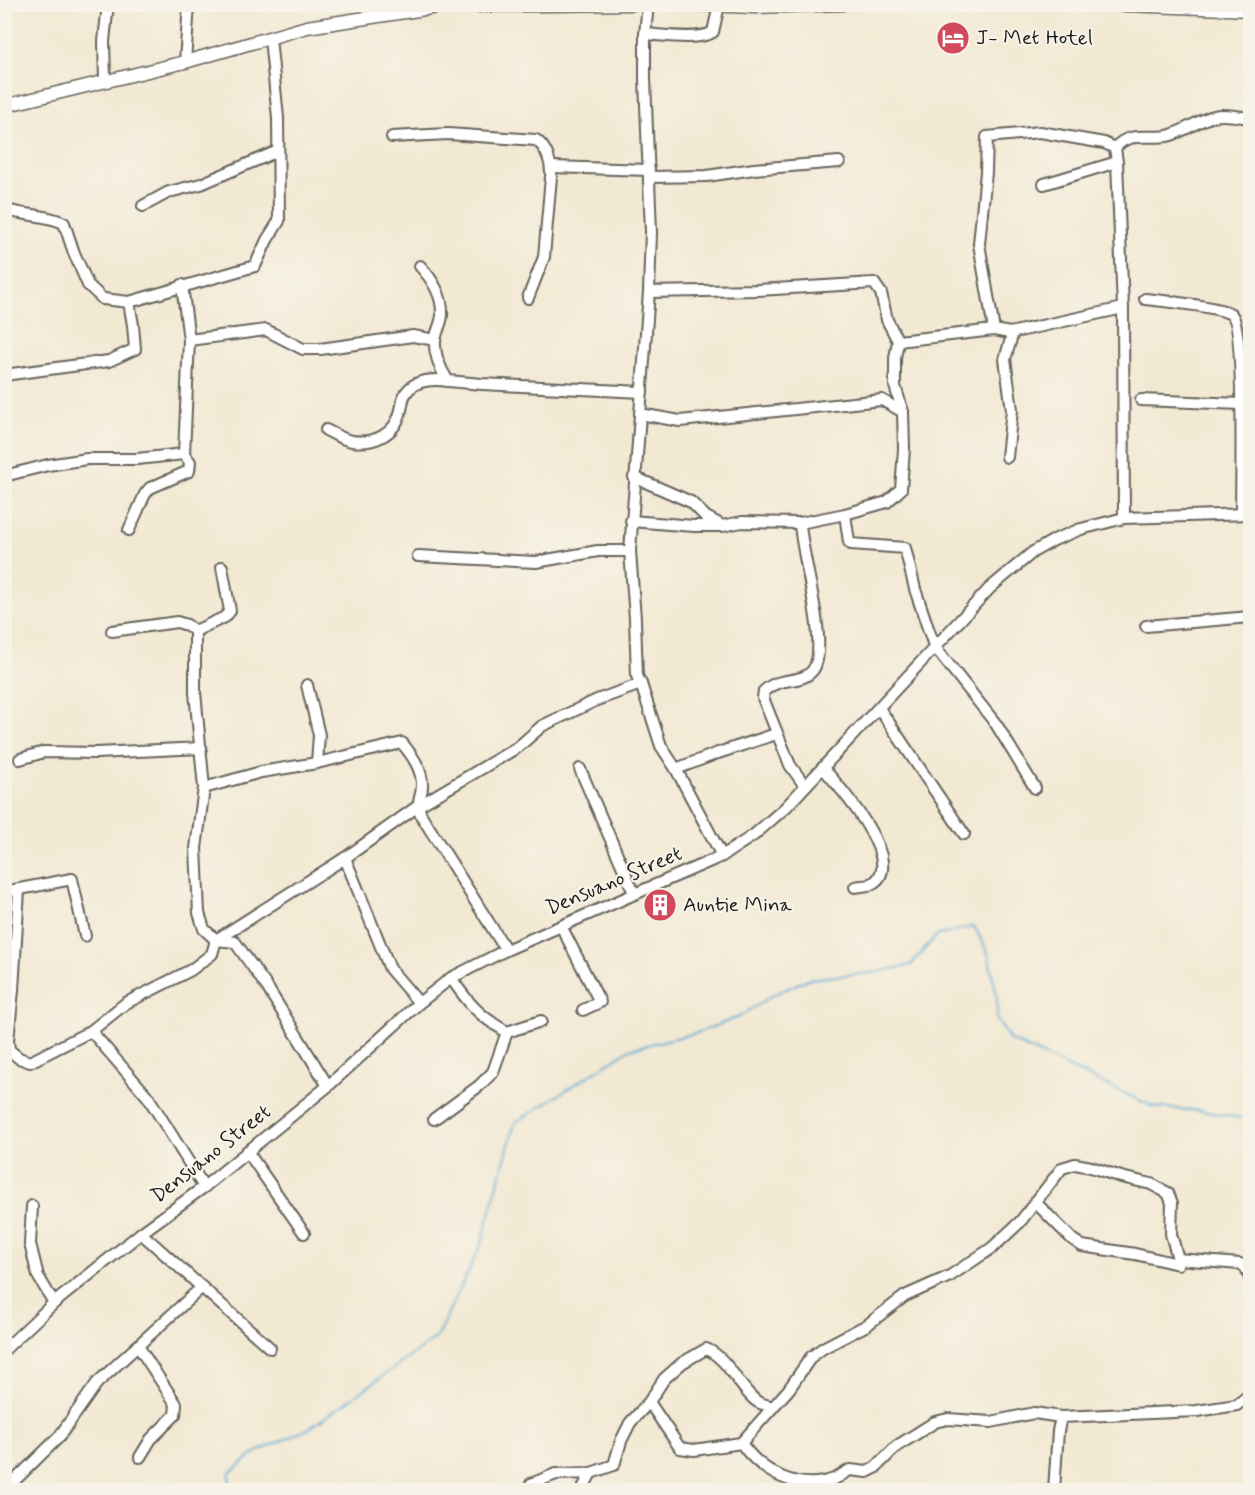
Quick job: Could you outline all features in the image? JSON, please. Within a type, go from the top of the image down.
[{"type":"street","points":[[105,80],[104,41],[108,4]]},
{"type":"street","points":[[185,62],[189,4]]},
{"type":"street","points":[[4,106],[185,62],[307,27],[444,5],[633,4]]},
{"type":"street","points":[[648,4],[645,34],[651,232],[649,292],[630,551],[636,619],[637,675],[660,746],[676,769],[722,856]]},
{"type":"street","points":[[680,4],[754,6],[843,4]]},
{"type":"street","points":[[1102,4],[1251,10]]},
{"type":"street","points":[[645,34],[690,36],[710,34],[713,32],[719,5]]},
{"type":"street","points":[[4,209],[20,215],[52,217],[64,223],[88,285],[103,299],[129,302],[255,266],[279,221],[278,118],[270,38]]},
{"type":"street","points":[[1124,518],[1123,308],[1115,148],[1120,142],[1132,136],[1172,135],[1214,116],[1251,118]]},
{"type":"street","points":[[994,330],[979,244],[987,137],[1040,132],[1104,143],[1115,148]]},
{"type":"street","points":[[392,137],[448,134],[536,140],[544,148],[552,167],[544,257],[528,298]]},
{"type":"street","points":[[142,206],[169,192],[201,184],[278,151]]},
{"type":"street","points":[[552,167],[707,176],[754,169],[839,162]]},
{"type":"street","points":[[1044,184],[1117,162]]},
{"type":"street","points":[[420,266],[436,286],[443,314],[435,340],[440,369],[448,381]]},
{"type":"street","points":[[631,521],[722,526],[742,522],[800,523],[845,514],[887,502],[901,489],[904,475],[903,412],[895,386],[895,358],[898,341],[887,320],[881,292],[874,283],[758,290],[649,292]]},
{"type":"street","points":[[129,530],[150,488],[189,471],[190,462],[184,454],[189,340],[182,285]]},
{"type":"street","points":[[1145,299],[1217,310],[1229,313],[1235,318],[1238,331],[1246,514]]},
{"type":"street","points":[[4,375],[109,361],[135,349],[129,302]]},
{"type":"street","points":[[898,341],[994,330],[1010,333],[1123,308]]},
{"type":"street","points":[[189,340],[266,330],[303,349],[320,349],[413,336],[435,340]]},
{"type":"street","points":[[1007,457],[1012,410],[1005,359],[1011,339],[1010,333]]},
{"type":"street","points":[[326,430],[351,441],[378,440],[392,430],[401,411],[402,398],[410,388],[430,379],[482,384],[642,392]]},
{"type":"street","points":[[882,400],[895,386]]},
{"type":"street","points":[[640,414],[680,421],[882,400],[903,412]]},
{"type":"street","points":[[1141,400],[1241,404]]},
{"type":"street","points":[[4,476],[48,465],[87,459],[137,459],[184,454]]},
{"type":"street","points":[[634,477],[691,502],[706,517],[722,526]]},
{"type":"street","points":[[845,514],[851,544],[905,548],[915,589],[934,646],[996,724],[1035,788]]},
{"type":"street","name":"Densuano Street","points":[[4,1350],[54,1303],[141,1233],[204,1187],[328,1086],[419,1003],[451,978],[506,950],[722,856],[754,835],[786,807],[824,768],[934,646],[990,588],[1033,552],[1081,529],[1124,518],[1246,514]]},
{"type":"street","points":[[800,523],[800,539],[812,589],[818,658],[813,670],[801,679],[780,681],[770,685],[764,691],[763,698],[790,765],[805,786]]},
{"type":"street","points":[[418,556],[536,562],[598,551],[630,551]]},
{"type":"street","points":[[195,631],[225,617],[231,611],[222,567]]},
{"type":"street","points":[[1146,626],[1251,617]]},
{"type":"street","points":[[111,631],[177,622],[195,631]]},
{"type":"street","points":[[195,631],[195,692],[204,788],[196,848],[199,913],[204,929],[216,940],[235,942],[250,962],[328,1086]]},
{"type":"street","points":[[19,890],[14,990],[8,1040],[9,1050],[19,1058],[30,1062],[91,1031],[126,1003],[191,970],[212,954],[216,940],[345,858],[418,806],[518,747],[542,726],[597,700],[641,684]]},
{"type":"street","points":[[307,685],[319,735],[317,763]]},
{"type":"street","points":[[879,708],[964,834]]},
{"type":"street","points":[[676,769],[776,734]]},
{"type":"street","points":[[204,788],[261,772],[317,763],[402,743],[421,771],[422,787],[418,806],[421,815],[506,950]]},
{"type":"street","points":[[20,759],[44,752],[96,753],[201,748]]},
{"type":"street","points":[[824,768],[874,835],[879,848],[882,862],[879,875],[870,885],[855,887]]},
{"type":"street","points":[[580,769],[634,893]]},
{"type":"street","points":[[345,858],[390,969],[419,1003]]},
{"type":"street","points":[[4,892],[72,879],[85,936]]},
{"type":"street","points":[[561,926],[600,1002],[583,1010]]},
{"type":"street","points":[[451,978],[471,1006],[485,1019],[507,1032],[541,1021]]},
{"type":"street","points":[[91,1031],[148,1097],[204,1187]]},
{"type":"street","points":[[435,1119],[479,1086],[492,1071],[507,1032]]},
{"type":"street","points":[[247,1151],[304,1233]]},
{"type":"street","points":[[649,1402],[680,1448],[694,1450],[741,1443],[789,1389],[811,1357],[823,1348],[867,1326],[905,1296],[950,1276],[992,1248],[1020,1222],[1035,1202],[1062,1168],[1075,1164],[1151,1184],[1168,1193],[1172,1203],[1171,1234],[1178,1264],[1136,1254],[1082,1246],[1071,1239],[1035,1202]]},
{"type":"street","points":[[32,1206],[30,1244],[38,1276],[54,1303]]},
{"type":"street","points":[[141,1233],[270,1348]]},
{"type":"street","points":[[1178,1259],[1240,1264],[1245,1266],[1251,1278]]},
{"type":"street","points":[[5,1491],[59,1437],[97,1383],[202,1287]]},
{"type":"street","points":[[138,1346],[176,1404],[175,1415],[151,1439],[140,1457]]},
{"type":"street","points":[[531,1484],[556,1474],[591,1473],[614,1465],[621,1441],[630,1424],[649,1402],[664,1379],[682,1363],[706,1349],[724,1363],[755,1401],[773,1407]]},
{"type":"street","points":[[741,1443],[750,1455],[776,1476],[784,1480],[807,1483],[836,1479],[850,1470],[867,1472],[875,1468],[897,1446],[934,1422],[948,1419],[991,1422],[1034,1413],[1061,1417],[1197,1411],[1237,1405],[1251,1394]]},
{"type":"street","points":[[1054,1491],[1061,1417]]},
{"type":"street","points":[[582,1491],[591,1473]]},
{"type":"waterway","points":[[231,1490],[229,1474],[255,1453],[310,1428],[436,1338],[481,1245],[515,1123],[630,1049],[697,1033],[739,1017],[773,995],[808,979],[877,972],[911,965],[936,936],[974,926],[988,953],[997,997],[997,1020],[1010,1040],[1154,1107],[1202,1111],[1240,1118]]},
{"type":"place","name":"J- Met Hotel","points":[[953,38]]},
{"type":"place","name":"Auntie Mina","points":[[660,905]]}]
